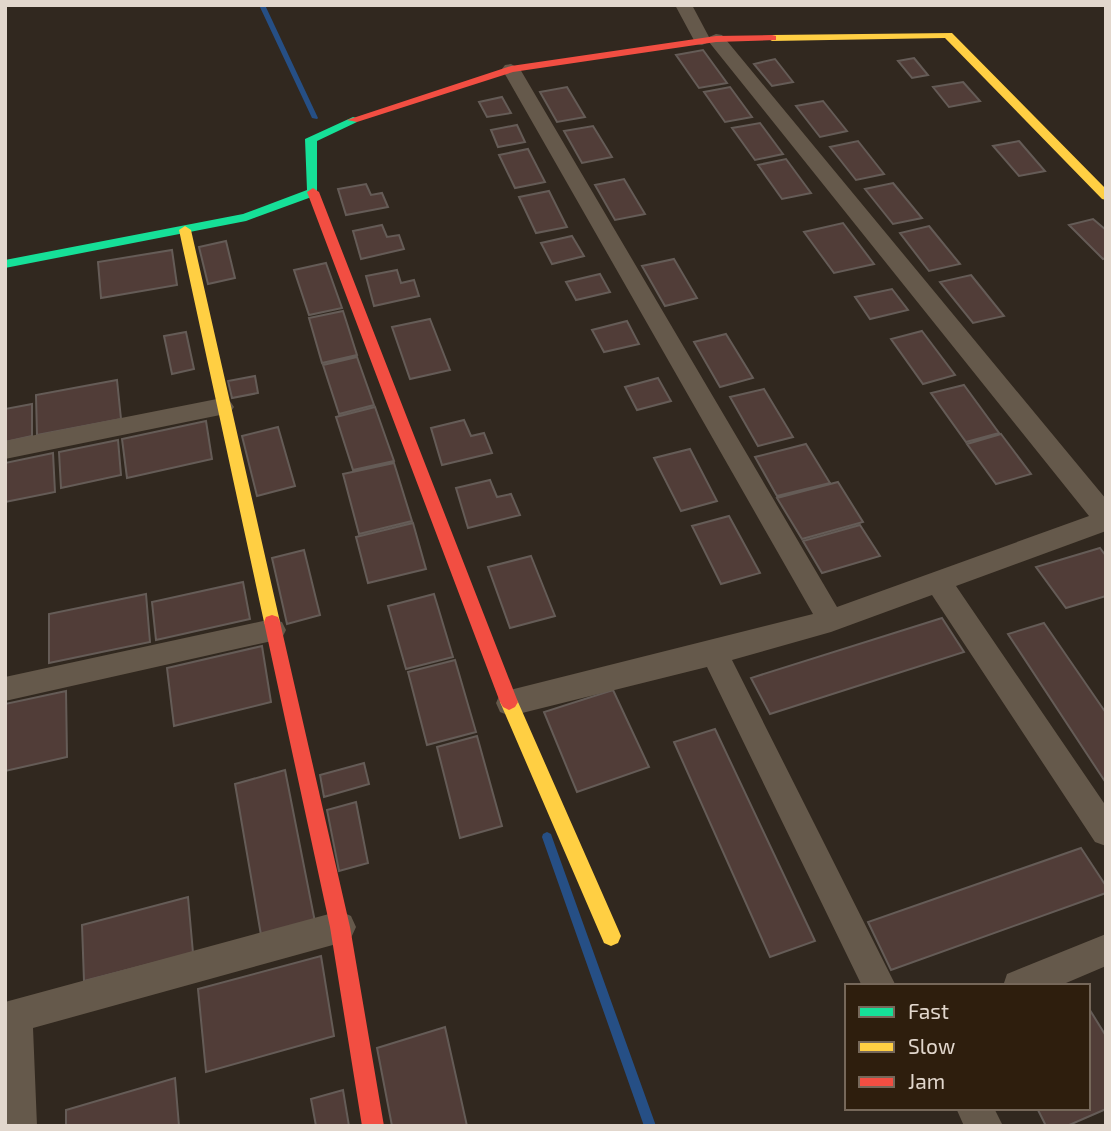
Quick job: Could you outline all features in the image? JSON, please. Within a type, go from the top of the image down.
[{"type":"street","points":[[510,703],[831,621],[1104,520],[1102,512],[709,40],[683,5]]},
{"type":"street","points":[[611,936],[510,703],[313,192],[312,139],[349,121],[511,69],[709,40],[948,35],[1106,197]]},
{"type":"street","points":[[511,69],[831,621]]},
{"type":"street","points":[[5,264],[246,217],[313,192]]},
{"type":"street","points":[[185,230],[222,407],[340,927],[373,1126]]},
{"type":"street","points":[[5,450],[222,407]]},
{"type":"street","points":[[938,582],[1106,832]]},
{"type":"street","points":[[5,689],[272,630]]},
{"type":"street","points":[[714,653],[879,984]]},
{"type":"street","points":[[19,1126],[11,1017],[340,927]]},
{"type":"street","points":[[1024,984],[1106,950]]},
{"type":"street","points":[[974,1110],[985,1126]]},
{"type":"building","points":[[703,50],[727,83],[699,88],[676,55]]},
{"type":"building","points":[[914,58],[928,75],[912,78],[898,61]]},
{"type":"building","points":[[775,59],[793,82],[772,86],[754,64]]},
{"type":"building","points":[[963,82],[980,101],[949,107],[933,87]]},
{"type":"building","points":[[567,87],[585,117],[557,122],[540,92]]},
{"type":"building","points":[[730,87],[752,117],[725,122],[704,92]]},
{"type":"building","points":[[502,97],[511,113],[487,117],[479,102]]},
{"type":"building","points":[[823,101],[847,131],[820,137],[796,106]]},
{"type":"building","points":[[760,123],[783,154],[755,160],[732,128]]},
{"type":"building","points":[[517,125],[525,142],[498,147],[491,130]]},
{"type":"building","points":[[593,126],[612,157],[582,163],[564,131]]},
{"type":"building","points":[[858,141],[884,174],[856,180],[830,147]]},
{"type":"building","points":[[1019,141],[1045,171],[1019,176],[993,146]]},
{"type":"building","points":[[528,149],[545,182],[515,188],[499,155]]},
{"type":"building","points":[[786,159],[811,193],[782,199],[758,165]]},
{"type":"building","points":[[624,179],[645,214],[615,220],[595,185]]},
{"type":"building","points":[[893,183],[922,218],[893,224],[865,189]]},
{"type":"building","points":[[366,184],[371,195],[382,193],[388,207],[346,215],[338,189]]},
{"type":"building","points":[[549,191],[567,227],[536,233],[519,197]]},
{"type":"building","points":[[1093,219],[1106,230],[1106,258],[1103,259],[1069,225]]},
{"type":"building","points":[[843,223],[874,264],[834,273],[804,232]]},
{"type":"building","points":[[382,225],[387,237],[399,235],[404,249],[361,259],[353,231]]},
{"type":"building","points":[[929,226],[960,264],[929,271],[900,233]]},
{"type":"building","points":[[572,236],[584,256],[552,264],[541,243]]},
{"type":"building","points":[[226,241],[235,278],[208,284],[199,247]]},
{"type":"building","points":[[172,250],[177,285],[101,298],[98,262]]},
{"type":"building","points":[[674,259],[697,298],[665,306],[642,266]]},
{"type":"building","points":[[326,263],[342,308],[309,315],[294,270]]},
{"type":"building","points":[[397,270],[401,283],[414,280],[419,296],[374,306],[366,276]]},
{"type":"building","points":[[600,274],[610,292],[576,300],[566,282]]},
{"type":"building","points":[[971,275],[1004,316],[973,323],[940,282]]},
{"type":"building","points":[[892,289],[908,310],[870,319],[855,297]]},
{"type":"building","points":[[343,311],[357,355],[322,363],[309,318]]},
{"type":"building","points":[[430,319],[450,370],[410,379],[392,327]]},
{"type":"building","points":[[627,321],[639,344],[604,352],[592,330]]},
{"type":"building","points":[[922,331],[955,375],[923,384],[891,339]]},
{"type":"building","points":[[186,332],[194,369],[172,374],[164,336]]},
{"type":"building","points":[[726,334],[753,378],[720,387],[694,342]]},
{"type":"building","points":[[357,357],[374,405],[339,414],[323,365]]},
{"type":"building","points":[[255,376],[258,393],[232,398],[228,381]]},
{"type":"building","points":[[658,378],[671,401],[637,410],[625,387]]},
{"type":"building","points":[[117,380],[121,419],[37,435],[36,395]]},
{"type":"building","points":[[964,385],[999,433],[966,442],[931,393]]},
{"type":"building","points":[[764,389],[793,437],[758,446],[730,397]]},
{"type":"building","points":[[32,404],[32,436],[5,442],[5,409]]},
{"type":"building","points":[[375,407],[394,461],[353,470],[336,417]]},
{"type":"building","points":[[464,420],[471,436],[484,433],[492,453],[442,465],[431,428]]},
{"type":"building","points":[[206,421],[212,459],[127,478],[122,439]]},
{"type":"building","points":[[278,427],[295,486],[257,496],[242,436]]},
{"type":"building","points":[[1001,434],[1031,474],[996,484],[967,444]]},
{"type":"building","points":[[118,440],[121,475],[61,488],[59,452]]},
{"type":"building","points":[[806,444],[830,483],[777,496],[755,457]]},
{"type":"building","points":[[690,449],[717,501],[681,511],[654,458]]},
{"type":"building","points":[[53,453],[55,492],[5,502],[5,463]]},
{"type":"building","points":[[394,463],[412,521],[359,534],[343,474]]},
{"type":"building","points":[[490,480],[497,497],[511,494],[520,515],[468,528],[456,488]]},
{"type":"building","points":[[838,482],[863,522],[802,539],[777,498]]},
{"type":"building","points":[[729,516],[760,573],[721,584],[692,526]]},
{"type":"building","points":[[413,523],[426,569],[368,583],[356,537]]},
{"type":"building","points":[[860,525],[880,556],[822,573],[803,541]]},
{"type":"building","points":[[1100,548],[1106,556],[1106,596],[1066,608],[1036,567]]},
{"type":"building","points":[[304,550],[320,615],[287,624],[272,558]]},
{"type":"building","points":[[531,556],[555,616],[510,628],[488,567]]},
{"type":"building","points":[[243,582],[250,619],[156,640],[152,602]]},
{"type":"building","points":[[146,594],[150,642],[49,663],[49,614]]},
{"type":"building","points":[[434,594],[453,657],[406,669],[388,606]]},
{"type":"building","points":[[942,618],[964,652],[770,714],[751,678]]},
{"type":"building","points":[[1044,623],[1106,713],[1106,783],[1008,634]]},
{"type":"building","points":[[262,646],[271,702],[174,726],[167,668]]},
{"type":"building","points":[[455,660],[476,732],[427,745],[408,672]]},
{"type":"building","points":[[613,690],[649,767],[577,792],[544,712]]},
{"type":"building","points":[[66,691],[67,757],[5,771],[5,704]]},
{"type":"building","points":[[715,729],[815,941],[770,957],[674,742]]},
{"type":"building","points":[[477,736],[502,826],[460,838],[437,747]]},
{"type":"building","points":[[364,763],[369,784],[324,797],[320,775]]},
{"type":"building","points":[[285,770],[315,922],[261,935],[235,784]]},
{"type":"building","points":[[356,802],[368,863],[339,871],[327,810]]},
{"type":"building","points":[[1081,848],[1106,886],[1106,893],[891,970],[868,922]]},
{"type":"building","points":[[188,897],[193,953],[84,981],[82,925]]},
{"type":"building","points":[[321,956],[334,1036],[206,1072],[198,989]]},
{"type":"building","points":[[1090,1010],[1106,1036],[1106,1109],[1067,1126],[1046,1126],[1038,1110],[1090,1110]]},
{"type":"building","points":[[445,1027],[467,1126],[392,1126],[377,1048]]},
{"type":"building","points":[[175,1078],[179,1126],[66,1126],[66,1110]]},
{"type":"building","points":[[343,1090],[349,1126],[316,1126],[311,1099]]},
{"type":"waterway","points":[[262,5],[315,118]]},
{"type":"waterway","points":[[547,837],[650,1126]]},
{"type":"traffic: fast","points":[[5,264],[246,217],[313,192],[311,139],[353,120]]},
{"type":"traffic: slow","points":[[772,38],[948,35],[1106,196]]},
{"type":"traffic: slow","points":[[185,230],[272,622]]},
{"type":"traffic: slow","points":[[509,702],[611,936]]},
{"type":"traffic: jam","points":[[353,120],[511,69],[716,39],[772,38]]},
{"type":"traffic: jam","points":[[313,192],[509,702]]},
{"type":"traffic: jam","points":[[272,622],[340,927],[373,1126]]}]
